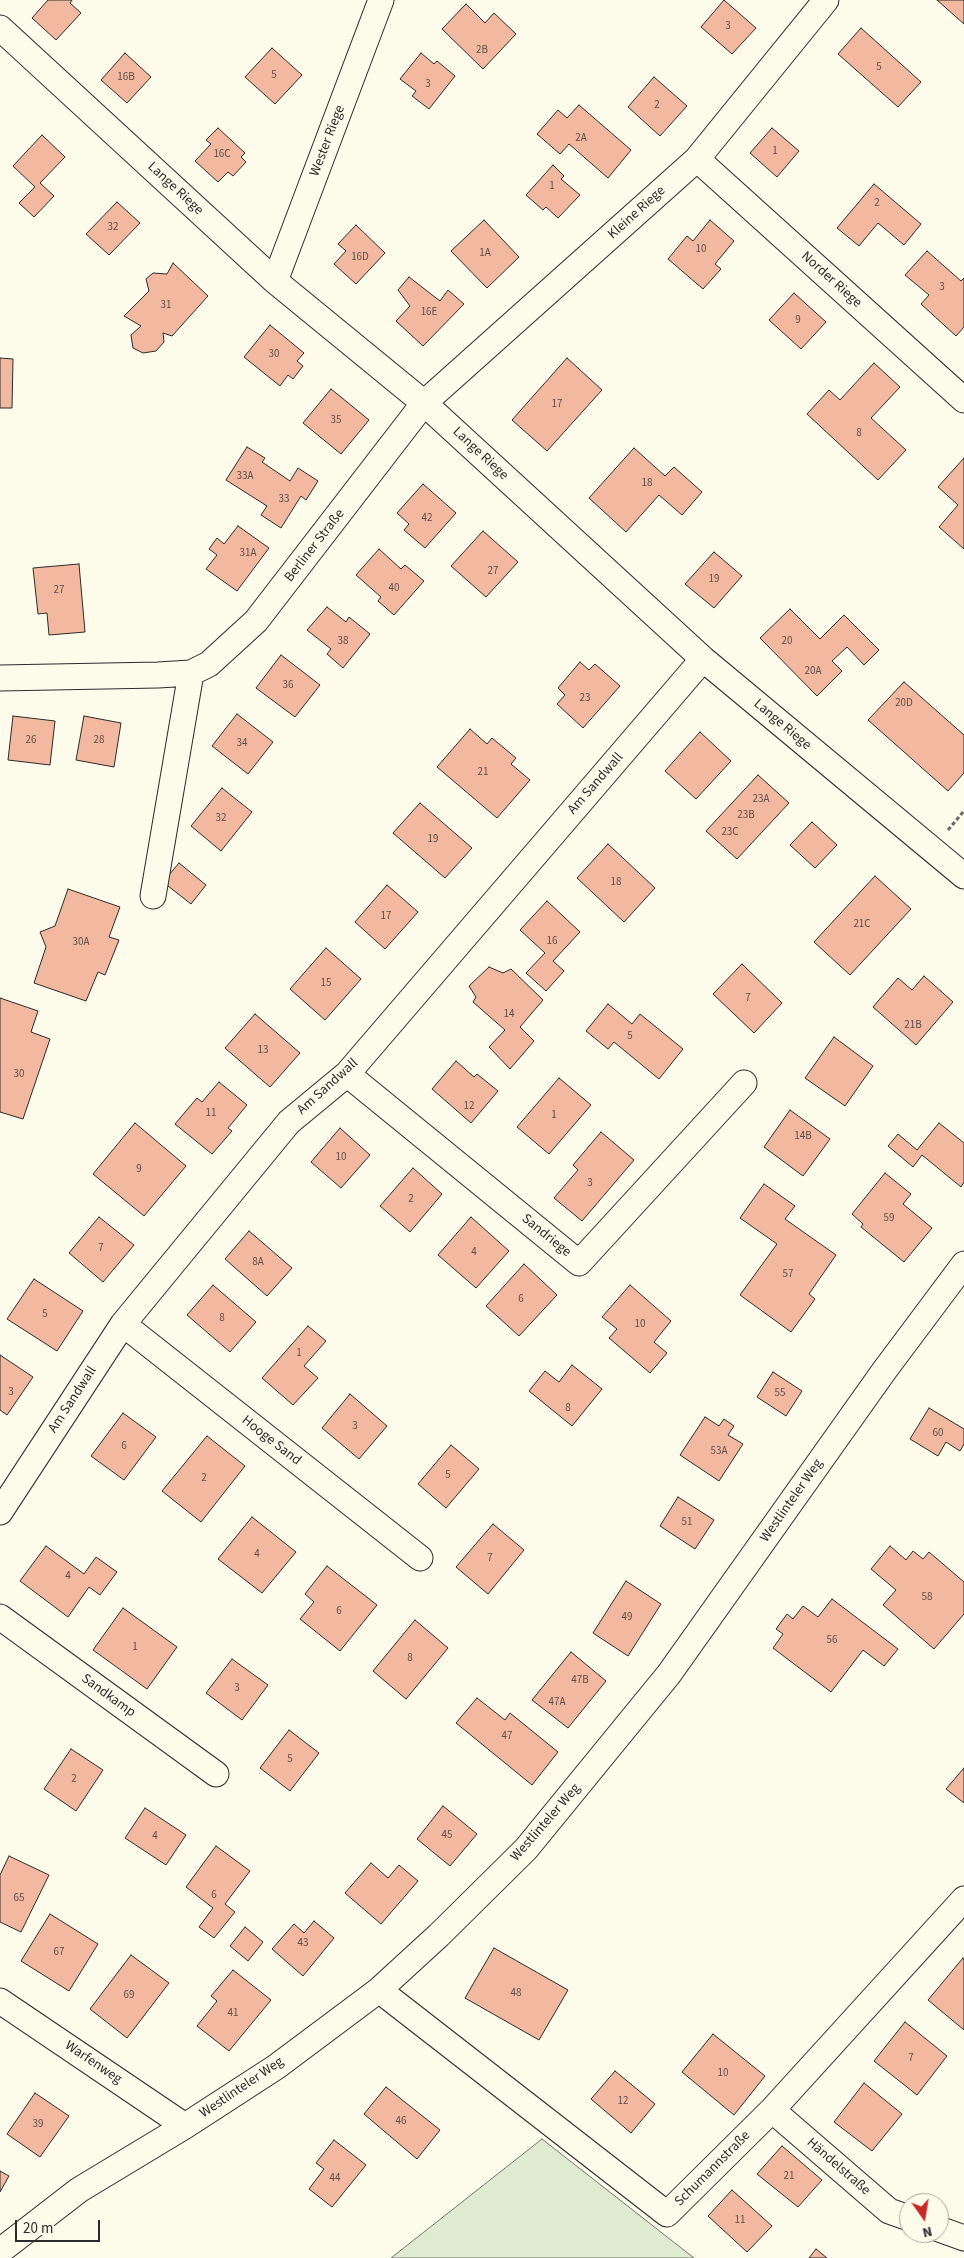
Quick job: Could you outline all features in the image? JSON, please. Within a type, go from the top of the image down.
[{"type":"street","name":"Wester Riege","points":[[275,281],[381,0]]},
{"type":"street","name":"Kleine Riege","points":[[424,403],[697,159],[826,0]]},
{"type":"street","name":"Lange Riege","points":[[0,28],[275,281],[424,403],[703,660],[964,876]]},
{"type":"street","name":"Norder Riege","points":[[697,159],[964,400]]},
{"type":"street","name":"Berliner Straße","points":[[0,678],[191,673],[209,664],[256,621],[424,403]]},
{"type":"street","name":"Am Sandwall","points":[[0,1512],[123,1324],[289,1122],[347,1074],[703,660]]},
{"type":"street","points":[[153,896],[191,673]]},
{"type":"street","name":"Sandriege","points":[[347,1074],[579,1263],[744,1083]]},
{"type":"street","name":"Westlinteler Weg","points":[[0,2251],[79,2190],[185,2126],[276,2067],[379,1990],[439,1935],[526,1849],[669,1674],[884,1371],[964,1264]]},
{"type":"street","name":"Hooge Sand","points":[[123,1324],[420,1558]]},
{"type":"street","name":"Sandkamp","points":[[0,1617],[216,1774]]},
{"type":"street","name":"Schumannstraße","points":[[379,1990],[667,2214],[772,2110],[964,1898]]},
{"type":"street","name":"Warfenweg","points":[[0,2000],[185,2126]]},
{"type":"street","name":"Händelstraße","points":[[772,2110],[889,2211],[899,2214]]},
{"type":"street","points":[[949,2233],[964,2238]]},
{"type":"green space","points":[[542,2139],[694,2258],[391,2258]]},
{"type":"building","points":[[48,0],[72,0],[70,3],[81,13],[56,40],[32,18]]},
{"type":"building","points":[[724,0],[756,28],[732,54],[701,27]]},
{"type":"building","points":[[937,0],[964,0],[964,24]]},
{"type":"building","points":[[466,4],[485,23],[494,13],[516,34],[483,69],[442,29]]},
{"type":"building","points":[[861,28],[921,82],[898,107],[838,54]]},
{"type":"building","points":[[272,48],[302,75],[275,104],[245,77]]},
{"type":"building","points":[[125,53],[151,77],[127,103],[101,80]]},
{"type":"building","points":[[421,53],[434,64],[437,61],[455,76],[429,109],[412,96],[416,91],[400,79]]},
{"type":"building","points":[[654,77],[687,106],[660,136],[628,107]]},
{"type":"building","points":[[579,105],[631,150],[608,178],[569,144],[560,154],[537,134],[558,110],[567,118]]},
{"type":"building","points":[[218,128],[245,153],[241,157],[246,162],[233,176],[228,172],[218,182],[195,161],[211,144],[206,140]]},
{"type":"building","points":[[772,128],[799,151],[777,177],[750,153]]},
{"type":"building","points":[[42,135],[65,157],[40,183],[54,196],[34,217],[19,203],[35,187],[13,166]]},
{"type":"building","points":[[553,165],[564,176],[561,179],[580,195],[558,218],[546,207],[543,210],[526,195]]},
{"type":"building","points":[[874,184],[921,224],[904,245],[878,223],[859,246],[837,228]]},
{"type":"building","points":[[117,202],[140,223],[109,255],[86,234]]},
{"type":"building","points":[[484,220],[519,257],[487,288],[451,251]]},
{"type":"building","points":[[710,220],[734,241],[715,264],[721,269],[703,289],[668,259],[687,236],[693,241]]},
{"type":"building","points":[[356,225],[385,253],[356,284],[334,264],[346,251],[338,244]]},
{"type":"building","points":[[927,251],[961,281],[964,278],[964,327],[956,336],[921,304],[929,295],[905,275]]},
{"type":"building","points":[[173,263],[208,296],[172,336],[163,333],[164,342],[156,351],[143,353],[133,348],[131,335],[141,326],[124,316],[149,291],[146,279],[153,273],[167,274]]},
{"type":"building","points":[[409,277],[440,301],[448,290],[464,304],[423,346],[396,321],[410,306],[398,290]]},
{"type":"building","points":[[794,293],[826,322],[801,349],[769,320]]},
{"type":"building","points":[[270,325],[304,353],[297,361],[303,366],[293,379],[288,375],[280,386],[244,357]]},
{"type":"building","points":[[0,358],[13,359],[12,408],[0,408]]},
{"type":"building","points":[[567,358],[602,390],[547,451],[512,420]]},
{"type":"building","points":[[874,363],[900,387],[871,418],[906,450],[878,480],[807,414],[829,390],[840,400]]},
{"type":"building","points":[[331,389],[369,420],[341,454],[303,423]]},
{"type":"building","points":[[247,447],[265,458],[262,462],[290,481],[298,468],[318,481],[306,500],[301,496],[281,528],[261,515],[267,506],[226,480]]},
{"type":"building","points":[[634,448],[665,476],[674,467],[702,492],[682,515],[659,495],[626,532],[589,498]]},
{"type":"building","points":[[964,458],[964,549],[939,527],[958,505],[938,487]]},
{"type":"building","points":[[423,484],[456,513],[425,548],[404,530],[409,524],[397,513]]},
{"type":"building","points":[[238,526],[269,548],[237,591],[206,569],[217,555],[209,549],[217,538],[224,544]]},
{"type":"building","points":[[483,531],[518,562],[486,597],[451,566]]},
{"type":"building","points":[[379,549],[401,569],[405,565],[424,581],[394,615],[378,601],[381,597],[356,575]]},
{"type":"building","points":[[714,552],[742,576],[714,608],[685,584]]},
{"type":"building","points":[[79,564],[85,632],[49,635],[47,613],[38,614],[33,568]]},
{"type":"building","points":[[327,607],[346,622],[349,617],[370,634],[343,668],[327,654],[331,649],[307,630]]},
{"type":"building","points":[[790,609],[820,639],[844,615],[879,650],[864,665],[847,647],[832,661],[842,671],[817,696],[760,638]]},
{"type":"building","points":[[281,655],[320,685],[295,717],[256,688]]},
{"type":"building","points":[[580,662],[589,670],[595,664],[620,686],[583,728],[557,704],[565,695],[558,688]]},
{"type":"building","points":[[904,682],[964,735],[964,773],[948,791],[868,720]]},
{"type":"building","points":[[237,714],[273,742],[248,774],[212,746]]},
{"type":"building","points":[[13,716],[55,721],[50,765],[8,760]]},
{"type":"building","points":[[84,716],[121,723],[114,767],[76,760]]},
{"type":"building","points":[[470,729],[487,744],[492,738],[516,758],[511,764],[530,780],[497,818],[437,767]]},
{"type":"building","points":[[700,732],[731,761],[696,799],[665,771]]},
{"type":"building","points":[[758,775],[789,803],[737,859],[706,831]]},
{"type":"building","points":[[222,788],[252,812],[221,851],[191,826]]},
{"type":"building","points":[[420,803],[472,848],[445,878],[393,833]]},
{"type":"building","points":[[812,822],[837,845],[815,868],[790,845]]},
{"type":"building","points":[[608,844],[655,888],[624,922],[577,878]]},
{"type":"building","points":[[179,863],[206,885],[191,904],[163,882]]},
{"type":"building","points":[[875,876],[911,909],[850,975],[814,942]]},
{"type":"building","points":[[387,885],[418,912],[385,949],[355,922]]},
{"type":"building","points":[[68,889],[120,907],[109,937],[119,940],[105,975],[98,972],[86,1001],[34,983],[46,947],[40,932],[55,926]]},
{"type":"building","points":[[547,901],[580,932],[553,961],[564,971],[546,991],[526,973],[545,953],[520,930]]},
{"type":"building","points":[[326,948],[361,979],[325,1020],[290,989]]},
{"type":"building","points":[[742,964],[782,1003],[754,1033],[713,994]]},
{"type":"building","points":[[489,967],[503,973],[511,969],[543,1000],[520,1027],[534,1041],[510,1069],[489,1047],[505,1030],[473,1002],[476,997],[469,986]]},
{"type":"building","points":[[924,976],[953,1002],[916,1045],[873,1007],[898,978],[912,990]]},
{"type":"building","points":[[0,998],[38,1011],[31,1032],[50,1039],[23,1119],[0,1112]]},
{"type":"building","points":[[608,1004],[632,1024],[640,1014],[683,1049],[659,1079],[614,1042],[608,1049],[586,1031]]},
{"type":"building","points":[[255,1014],[300,1053],[270,1087],[225,1048]]},
{"type":"building","points":[[834,1037],[873,1066],[845,1106],[805,1078]]},
{"type":"building","points":[[456,1061],[474,1077],[477,1074],[498,1091],[471,1123],[432,1089]]},
{"type":"building","points":[[559,1078],[591,1105],[549,1154],[517,1127]]},
{"type":"building","points":[[219,1082],[247,1105],[228,1128],[232,1131],[212,1154],[175,1124],[197,1098],[202,1102]]},
{"type":"building","points":[[790,1110],[830,1139],[803,1176],[764,1147]]},
{"type":"building","points":[[135,1123],[186,1166],[144,1216],[93,1174]]},
{"type":"building","points":[[939,1123],[964,1143],[964,1182],[961,1187],[922,1155],[913,1167],[888,1146],[898,1134],[917,1150]]},
{"type":"building","points":[[340,1128],[370,1155],[341,1188],[311,1162]]},
{"type":"building","points":[[601,1132],[634,1160],[582,1221],[554,1198],[578,1170],[573,1165]]},
{"type":"building","points":[[413,1168],[442,1194],[410,1232],[380,1206]]},
{"type":"building","points":[[885,1173],[911,1194],[903,1204],[932,1228],[904,1262],[861,1227],[863,1224],[852,1214]]},
{"type":"building","points":[[764,1184],[795,1206],[785,1219],[836,1255],[809,1294],[815,1299],[791,1332],[740,1295],[777,1244],[740,1218]]},
{"type":"building","points":[[99,1217],[134,1245],[103,1282],[69,1253]]},
{"type":"building","points":[[471,1217],[509,1251],[476,1288],[438,1255]]},
{"type":"building","points":[[249,1231],[292,1268],[267,1296],[225,1259]]},
{"type":"building","points":[[524,1264],[557,1295],[519,1336],[486,1306]]},
{"type":"building","points":[[34,1279],[83,1311],[57,1351],[7,1319]]},
{"type":"building","points":[[213,1285],[256,1322],[230,1352],[187,1315]]},
{"type":"building","points":[[630,1285],[671,1321],[654,1342],[667,1353],[650,1373],[609,1338],[617,1329],[602,1317]]},
{"type":"building","points":[[308,1326],[326,1341],[304,1366],[318,1378],[293,1405],[262,1378]]},
{"type":"building","points":[[0,1355],[33,1377],[7,1415],[0,1410]]},
{"type":"building","points":[[572,1365],[602,1389],[572,1426],[529,1391],[545,1371],[559,1382]]},
{"type":"building","points":[[773,1372],[802,1391],[786,1416],[757,1397]]},
{"type":"building","points":[[350,1394],[387,1426],[359,1459],[322,1428]]},
{"type":"building","points":[[929,1408],[964,1429],[964,1444],[960,1451],[946,1442],[938,1456],[910,1439]]},
{"type":"building","points":[[123,1413],[156,1437],[124,1480],[91,1456]]},
{"type":"building","points":[[705,1417],[719,1426],[724,1419],[734,1426],[728,1435],[743,1444],[719,1481],[680,1455]]},
{"type":"building","points":[[207,1436],[245,1466],[201,1522],[162,1491]]},
{"type":"building","points":[[451,1445],[479,1469],[446,1508],[418,1484]]},
{"type":"building","points":[[678,1497],[714,1520],[695,1549],[660,1526]]},
{"type":"building","points":[[252,1517],[296,1552],[262,1593],[218,1559]]},
{"type":"building","points":[[493,1524],[524,1550],[488,1594],[456,1567]]},
{"type":"building","points":[[46,1546],[84,1574],[96,1557],[117,1572],[100,1595],[89,1587],[68,1617],[20,1581]]},
{"type":"building","points":[[890,1546],[906,1560],[913,1551],[923,1559],[929,1552],[964,1582],[964,1614],[934,1649],[883,1605],[896,1590],[871,1569]]},
{"type":"building","points":[[327,1566],[377,1605],[340,1651],[300,1619],[314,1602],[305,1594]]},
{"type":"building","points":[[626,1581],[661,1604],[628,1656],[593,1633]]},
{"type":"building","points":[[832,1599],[898,1649],[884,1666],[863,1650],[831,1692],[773,1648],[783,1634],[776,1629],[787,1614],[793,1619],[803,1606],[818,1617]]},
{"type":"building","points":[[123,1608],[177,1647],[147,1689],[93,1650]]},
{"type":"building","points":[[415,1620],[448,1648],[406,1699],[373,1671]]},
{"type":"building","points":[[571,1652],[606,1681],[568,1728],[532,1700]]},
{"type":"building","points":[[232,1659],[268,1685],[242,1720],[206,1693]]},
{"type":"building","points":[[477,1698],[505,1720],[510,1713],[558,1752],[532,1785],[456,1723]]},
{"type":"building","points":[[289,1730],[319,1753],[290,1791],[260,1768]]},
{"type":"building","points":[[71,1749],[103,1770],[76,1811],[44,1789]]},
{"type":"building","points":[[964,1768],[964,1803],[946,1789]]},
{"type":"building","points":[[443,1806],[477,1834],[450,1866],[417,1839]]},
{"type":"building","points":[[145,1808],[186,1835],[166,1865],[125,1838]]},
{"type":"building","points":[[216,1846],[250,1871],[225,1904],[235,1912],[214,1938],[199,1927],[213,1908],[186,1887]]},
{"type":"building","points":[[9,1856],[49,1875],[21,1932],[0,1922],[0,1875]]},
{"type":"building","points":[[371,1863],[388,1878],[399,1865],[418,1881],[381,1924],[345,1893]]},
{"type":"building","points":[[50,1914],[98,1944],[69,1991],[21,1961]]},
{"type":"building","points":[[314,1921],[334,1938],[303,1976],[272,1949],[294,1924],[304,1933]]},
{"type":"building","points":[[245,1927],[263,1942],[248,1961],[230,1946]]},
{"type":"building","points":[[494,1948],[568,1990],[539,2040],[465,1998]]},
{"type":"building","points":[[131,1955],[169,1983],[127,2038],[90,2009]]},
{"type":"building","points":[[963,1958],[964,1960],[964,2030],[928,2000]]},
{"type":"building","points":[[233,1970],[271,2000],[229,2051],[197,2026],[217,2001],[211,1996]]},
{"type":"building","points":[[905,2022],[947,2056],[917,2095],[874,2061]]},
{"type":"building","points":[[713,2034],[765,2076],[734,2115],[682,2072]]},
{"type":"building","points":[[615,2071],[655,2104],[631,2133],[591,2099]]},
{"type":"building","points":[[864,2083],[902,2114],[872,2151],[834,2122]]},
{"type":"building","points":[[386,2087],[440,2130],[417,2159],[364,2114]]},
{"type":"building","points":[[35,2093],[69,2116],[40,2157],[7,2134]]},
{"type":"building","points":[[334,2140],[366,2165],[332,2207],[309,2189],[324,2169],[316,2163]]},
{"type":"building","points":[[782,2146],[822,2180],[798,2207],[757,2174]]},
{"type":"building","points":[[0,2171],[9,2176],[0,2192]]},
{"type":"building","points":[[732,2190],[772,2226],[747,2252],[708,2216]]},
{"type":"building","points":[[816,2249],[827,2258],[809,2258]]}]
